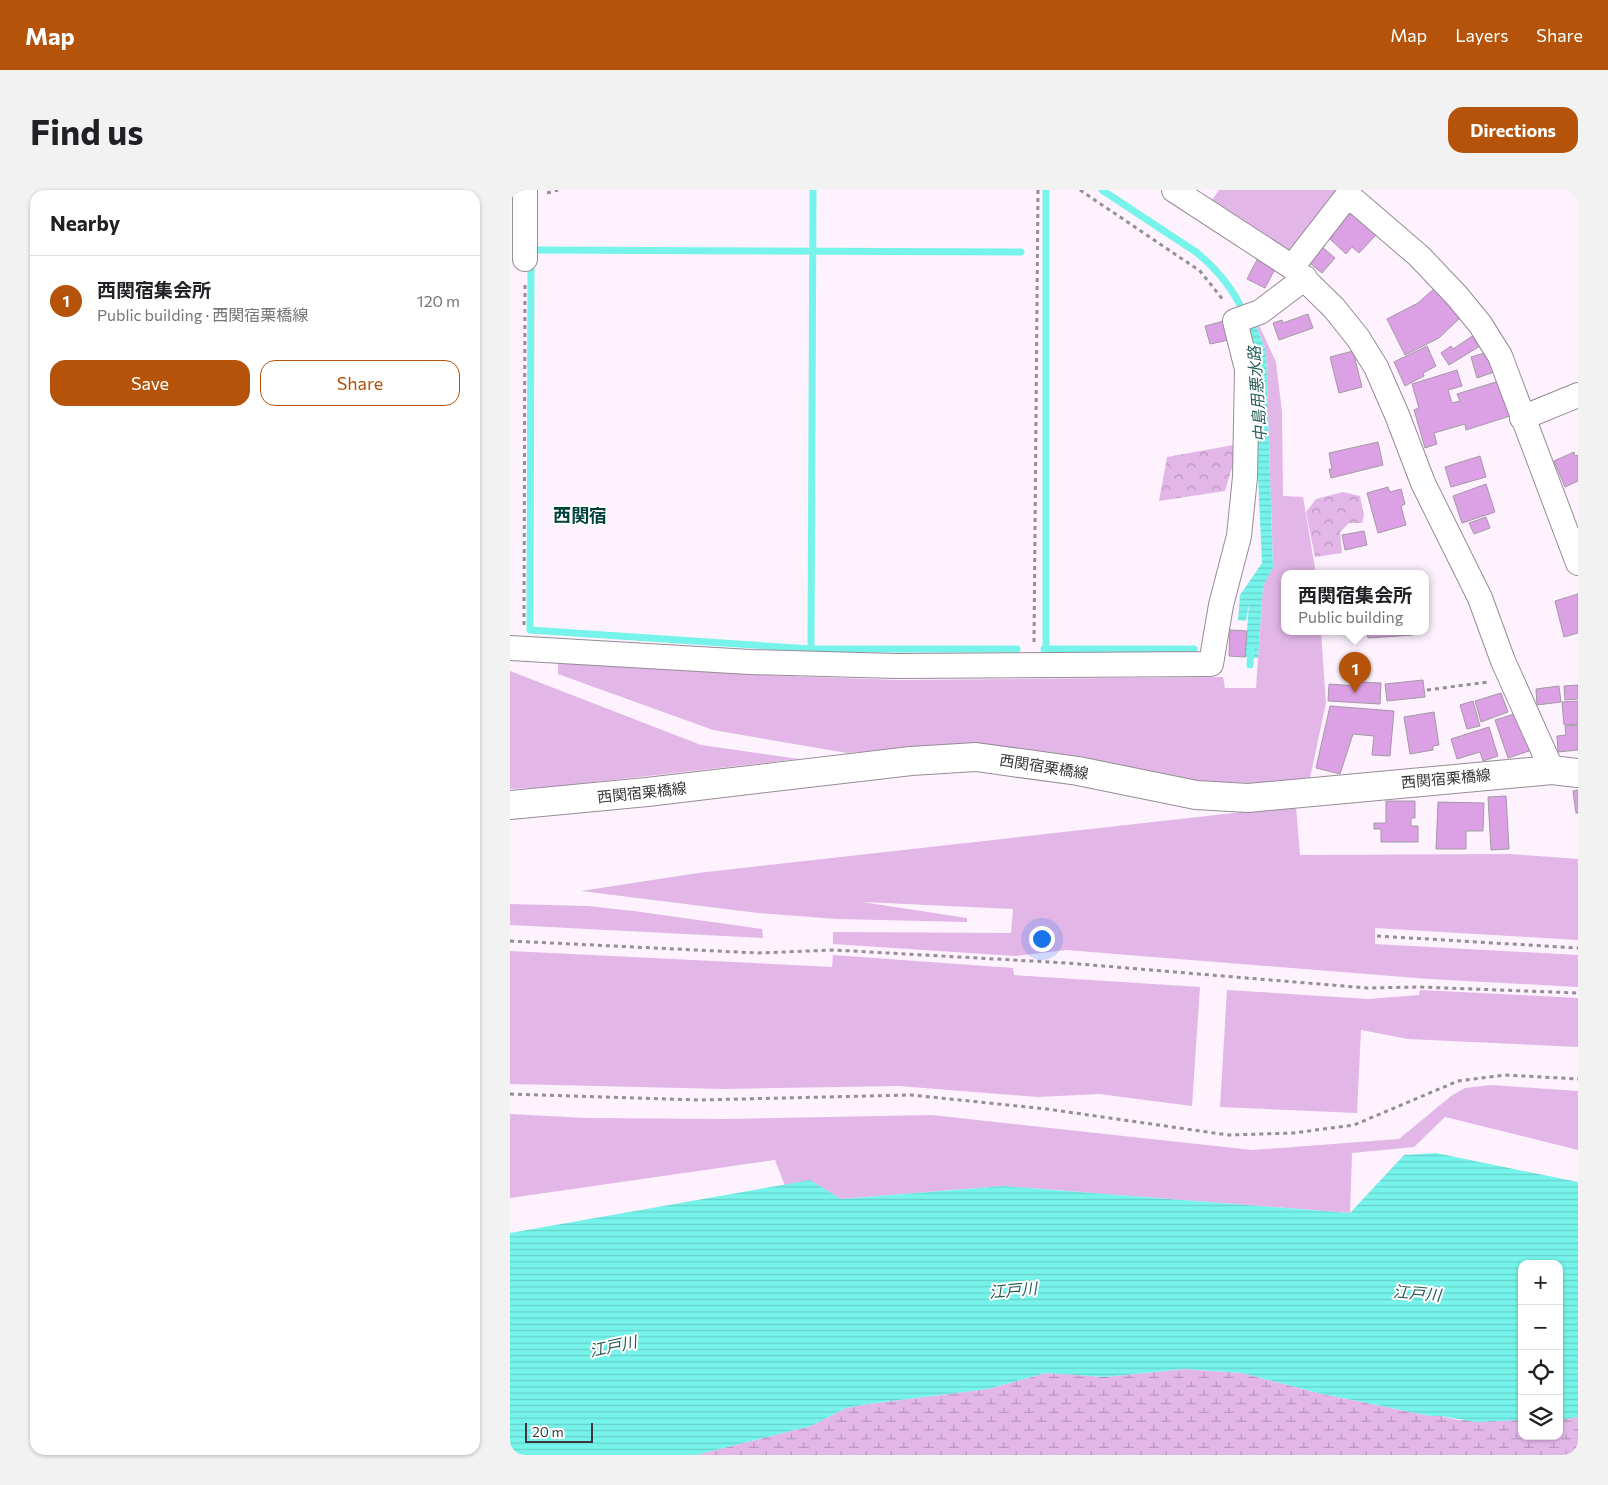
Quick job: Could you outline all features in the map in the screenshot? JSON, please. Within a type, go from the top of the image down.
[{"type":"main road","name":"西関宿栗橋線","points":[[510,805],[647,792],[911,761],[976,757],[1041,765],[1196,795],[1248,798],[1565,772]]},
{"type":"street","points":[[525,190],[525,259]]},
{"type":"street","points":[[1174,190],[1298,273],[1334,308],[1376,367],[1398,414],[1423,483],[1480,598],[1511,678],[1565,772]]},
{"type":"street","points":[[517,648],[750,662],[896,666],[1211,664],[1221,605],[1239,536],[1246,477],[1247,370],[1236,321],[1260,312],[1298,273],[1348,195],[1419,256],[1457,296],[1480,324],[1500,356],[1578,563]]},
{"type":"street","points":[[1522,418],[1578,395]]},
{"type":"path","points":[[1034,665],[1038,190]]},
{"type":"path","points":[[1080,190],[1200,271],[1222,296],[1236,321]]},
{"type":"path","points":[[517,648],[525,259]]},
{"type":"path","points":[[1427,690],[1511,678]]},
{"type":"path","points":[[1377,936],[1578,948]]},
{"type":"path","points":[[510,941],[758,953],[834,950],[1067,964],[1366,988],[1419,987],[1578,993]]},
{"type":"path","points":[[510,1094],[698,1100],[911,1095],[1048,1109],[1228,1135],[1293,1133],[1354,1125],[1458,1081],[1504,1075],[1578,1079]]},
{"type":"green space","points":[[1219,190],[1339,190],[1291,252],[1211,201]]},
{"type":"green space","points":[[1256,323],[1258,323],[1276,362],[1282,412],[1283,496],[1303,497],[1315,570],[1281,570],[1281,635],[1321,635],[1326,703],[1310,778],[1253,783],[1189,782],[1032,750],[979,744],[847,753],[713,730],[558,674],[558,661],[786,676],[899,680],[1223,677],[1225,688],[1256,688],[1263,586],[1273,567],[1266,351]]},
{"type":"green space","points":[[1239,444],[1225,491],[1159,501],[1167,457]]},
{"type":"green space","points":[[1343,492],[1360,496],[1364,516],[1362,523],[1349,523],[1340,532],[1342,553],[1315,557],[1306,512],[1316,499]]},
{"type":"green space","points":[[510,671],[701,745],[799,759],[550,787],[510,789]]},
{"type":"green space","points":[[1296,806],[1300,855],[1510,854],[1578,859],[1578,940],[1375,928],[1375,944],[1578,955],[1578,987],[1429,979],[1066,950],[1015,956],[833,944],[833,932],[1011,933],[1013,909],[862,902],[967,918],[967,922],[837,919],[758,913],[581,891],[698,873]]},
{"type":"green space","points":[[510,904],[588,906],[634,911],[762,929],[763,938],[510,925]]},
{"type":"green space","points":[[510,951],[832,967],[833,955],[1013,968],[1014,975],[1200,987],[1192,1106],[1099,1094],[1038,1097],[899,1086],[725,1089],[510,1084]]},
{"type":"green space","points":[[1227,990],[1368,999],[1419,995],[1420,990],[1578,998],[1578,1047],[1408,1039],[1361,1030],[1357,1113],[1220,1107]]},
{"type":"green space","points":[[1491,1085],[1578,1091],[1578,1150],[1445,1117],[1414,1147],[1352,1153],[1350,1213],[1003,1186],[841,1199],[810,1181],[785,1186],[775,1160],[510,1198],[510,1114],[585,1118],[725,1119],[932,1115],[1252,1150],[1399,1139],[1451,1096],[1465,1088]]},
{"type":"green space","points":[[1184,1369],[1242,1373],[1318,1393],[1430,1416],[1441,1416],[1458,1420],[1518,1420],[1518,1440],[1563,1440],[1563,1419],[1578,1417],[1578,1455],[696,1455],[811,1426],[846,1408],[988,1389],[1046,1373],[1105,1377]]},
{"type":"water","points":[[1255,322],[1266,351],[1273,568],[1263,586],[1258,658],[1245,657],[1249,604],[1246,621],[1238,620],[1240,595],[1262,563],[1253,368],[1244,327]]},
{"type":"water","name":"江戸川","points":[[1436,1153],[1578,1182],[1578,1417],[1563,1419],[1563,1260],[1518,1260],[1518,1420],[1476,1422],[1430,1416],[1318,1393],[1242,1373],[1184,1369],[1105,1377],[1046,1373],[988,1389],[846,1408],[811,1426],[696,1455],[510,1455],[510,1233],[810,1180],[841,1199],[1003,1186],[1350,1213],[1404,1155]]},
{"type":"building","points":[[1347,208],[1376,235],[1359,253],[1352,247],[1346,254],[1330,239],[1334,235],[1328,229]]},
{"type":"building","points":[[1320,245],[1335,258],[1322,273],[1307,261]]},
{"type":"building","points":[[1258,258],[1276,267],[1265,288],[1247,279]]},
{"type":"building","points":[[1436,287],[1462,316],[1439,338],[1405,355],[1387,319],[1418,303]]},
{"type":"building","points":[[1308,314],[1313,328],[1279,340],[1273,323],[1282,320],[1283,323]]},
{"type":"building","points":[[1224,321],[1229,340],[1210,344],[1205,326]]},
{"type":"building","points":[[1474,335],[1480,346],[1449,365],[1441,353],[1451,346],[1453,349]]},
{"type":"building","points":[[1427,346],[1436,366],[1423,373],[1424,376],[1405,386],[1394,362]]},
{"type":"building","points":[[1353,351],[1362,387],[1339,393],[1330,357]]},
{"type":"building","points":[[1488,352],[1494,372],[1477,378],[1471,357]]},
{"type":"building","points":[[1457,370],[1462,386],[1448,390],[1452,403],[1460,401],[1457,394],[1499,381],[1510,416],[1466,430],[1465,424],[1434,433],[1437,444],[1425,448],[1414,410],[1419,408],[1412,384]]},
{"type":"building","points":[[1378,442],[1383,465],[1331,478],[1329,469],[1332,469],[1329,453]]},
{"type":"building","points":[[1574,452],[1575,456],[1578,455],[1578,481],[1565,487],[1554,461]]},
{"type":"building","points":[[1480,456],[1486,477],[1451,487],[1445,467]]},
{"type":"building","points":[[1486,484],[1495,512],[1462,523],[1453,496]]},
{"type":"building","points":[[1388,487],[1390,492],[1401,489],[1405,504],[1401,506],[1406,525],[1378,533],[1367,493]]},
{"type":"building","points":[[1486,517],[1490,528],[1474,534],[1469,523]]},
{"type":"building","points":[[1364,531],[1367,545],[1345,550],[1342,535]]},
{"type":"building","points":[[1578,594],[1578,633],[1564,637],[1555,601]]},
{"type":"building","points":[[1230,630],[1247,631],[1245,657],[1229,656]]},
{"type":"building","points":[[1368,635],[1413,635],[1368,638]]},
{"type":"building","points":[[1423,680],[1425,697],[1387,701],[1385,684]]},
{"type":"building","points":[[1360,682],[1381,683],[1380,704],[1328,701],[1329,684],[1359,686]]},
{"type":"building","points":[[1578,685],[1578,699],[1565,700],[1564,686]]},
{"type":"building","points":[[1559,686],[1561,702],[1537,705],[1536,689]]},
{"type":"building","points":[[1501,693],[1508,712],[1481,722],[1475,701]]},
{"type":"building","points":[[1473,701],[1480,726],[1467,729],[1460,705]]},
{"type":"building","points":[[1578,701],[1578,724],[1564,725],[1562,702]]},
{"type":"building","points":[[1330,706],[1394,711],[1390,756],[1372,755],[1374,736],[1353,734],[1340,774],[1316,768]]},
{"type":"building","points":[[1434,712],[1439,745],[1433,746],[1433,750],[1410,754],[1404,717]]},
{"type":"building","points":[[1517,713],[1532,750],[1508,758],[1495,720]]},
{"type":"building","points":[[1578,725],[1578,750],[1558,752],[1557,736],[1566,735],[1565,726]]},
{"type":"building","points":[[1489,727],[1498,756],[1483,761],[1480,752],[1457,759],[1451,739]]},
{"type":"building","points":[[1578,790],[1578,813],[1576,813],[1573,791]]},
{"type":"building","points":[[1506,796],[1509,849],[1491,850],[1488,797]]},
{"type":"building","points":[[1386,801],[1415,801],[1415,818],[1411,818],[1411,826],[1418,826],[1418,842],[1381,842],[1381,829],[1374,829],[1374,823],[1386,823]]},
{"type":"building","points":[[1438,802],[1484,803],[1483,831],[1466,831],[1466,849],[1436,849]]},
{"type":"waterway","points":[[811,649],[813,190]]},
{"type":"waterway","points":[[1046,190],[1046,649]]},
{"type":"waterway","name":"中島用悪水路","points":[[1102,190],[1196,252],[1218,273],[1241,306],[1245,315]]},
{"type":"waterway","points":[[531,250],[1021,252]]},
{"type":"waterway","points":[[531,261],[530,630],[811,649],[1017,649]]},
{"type":"waterway","name":"中島用悪水路","points":[[1250,665],[1251,648]]},
{"type":"waterway","points":[[1044,649],[1194,649]]},
{"type":"place","name":"西関宿集会所","points":[[1355,693]]},
{"type":"district","name":"西関宿","points":[[580,516]]}]
